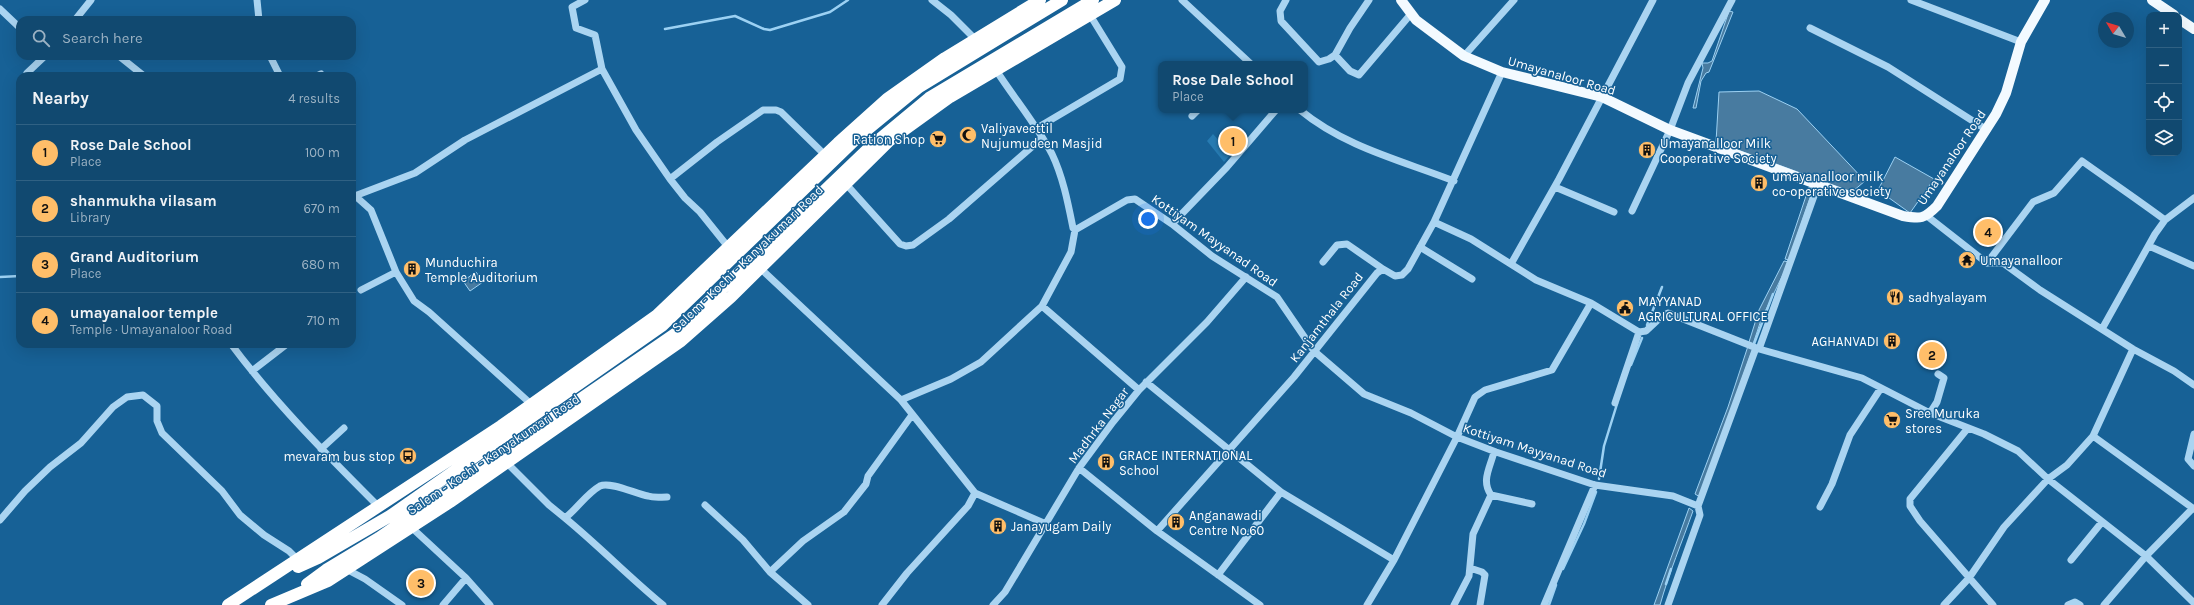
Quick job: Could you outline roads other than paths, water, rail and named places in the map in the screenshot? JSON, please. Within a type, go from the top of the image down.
[{"type":"highway","name":"Salem - Kochi - Kanyakumari Road","points":[[228,605],[379,507],[531,404],[656,316],[825,155],[887,99],[975,39],[1040,0]]},
{"type":"highway","points":[[273,577],[318,558],[390,516],[663,325],[858,137],[919,87],[1062,0]]},
{"type":"highway","points":[[292,596],[326,570],[379,538],[675,334],[870,147],[929,98],[1093,0]]},
{"type":"highway","name":"Salem - Kochi - Kanyakumari Road","points":[[271,605],[328,581],[507,463],[681,341],[760,268],[889,140],[950,96],[1115,0]]},
{"type":"main road","name":"Umayanaloor Road","points":[[1401,0],[1410,15],[1464,56],[1502,72],[1602,97],[1670,130],[1903,216],[1922,218],[1927,216],[1937,206],[1986,130],[2006,93],[2021,42],[2045,0]]},
{"type":"main road","points":[[2152,0],[2170,12]]},
{"type":"main road","points":[[2182,21],[2194,29]]},
{"type":"street","points":[[79,16],[91,0]]},
{"type":"street","points":[[257,0],[259,16]]},
{"type":"street","points":[[567,0],[572,7],[576,28],[595,35],[602,69],[636,130],[670,179],[685,198],[700,212],[729,248]]},
{"type":"street","points":[[572,7],[585,0]]},
{"type":"street","points":[[932,0],[951,15],[975,39]]},
{"type":"street","points":[[1182,0],[1248,61]]},
{"type":"street","points":[[1286,0],[1280,11],[1282,21],[1319,62],[1335,55],[1350,28],[1369,0]]},
{"type":"street","points":[[1464,56],[1514,0]]},
{"type":"street","points":[[1512,264],[1555,187],[1653,0]]},
{"type":"street","points":[[1632,211],[1670,130],[1688,83],[1732,0]]},
{"type":"street","points":[[1911,0],[2021,42]]},
{"type":"street","points":[[0,9],[16,24]]},
{"type":"street","points":[[1037,128],[1120,79],[1122,67],[1090,15]]},
{"type":"street","points":[[1335,55],[1350,72],[1359,75],[1410,15]]},
{"type":"street","points":[[1810,28],[1888,68],[1986,130]]},
{"type":"street","points":[[28,72],[41,60]]},
{"type":"street","points":[[124,60],[139,72]]},
{"type":"street","points":[[272,60],[278,72]]},
{"type":"street","points":[[356,194],[415,173],[465,140],[592,76],[602,69]]},
{"type":"street","points":[[901,400],[951,379],[981,362],[1042,306],[1071,252],[1075,230],[1072,228],[1063,183],[1052,155],[1037,128],[996,70]]},
{"type":"street","name":"Kanjamthala Road","points":[[1158,531],[1294,378],[1373,277],[1383,269],[1395,276],[1402,275],[1434,222],[1454,181],[1502,72]]},
{"type":"street","points":[[670,179],[717,142],[763,110],[776,110],[781,112],[825,155]]},
{"type":"street","points":[[1192,116],[1195,113]]},
{"type":"street","points":[[1172,224],[1227,167],[1273,113]]},
{"type":"street","points":[[1304,113],[1321,127],[1361,147],[1454,181]]},
{"type":"street","points":[[846,184],[900,244],[906,246],[912,245],[949,220],[1042,138]]},
{"type":"street","points":[[1987,263],[2033,202],[2054,193],[2082,161],[2131,197],[2142,202],[2165,220]]},
{"type":"street","points":[[1668,605],[1700,515],[1698,506],[1818,185]]},
{"type":"street","points":[[1555,187],[1614,212]]},
{"type":"street","points":[[356,198],[371,210],[396,272],[414,301],[429,312],[531,404]]},
{"type":"street","points":[[2102,329],[2165,220],[2194,198]]},
{"type":"street","name":"Kottiyam Mayyanad Road","points":[[1075,230],[1127,200],[1135,199],[1172,224],[1192,242],[1276,297],[1314,351],[1364,394],[1412,413],[1457,437],[1494,452],[1595,485],[1673,496],[1698,506]]},
{"type":"street","points":[[1927,216],[1987,263],[2003,263],[2040,290],[2133,349],[2174,371],[2194,385]]},
{"type":"street","points":[[1434,222],[1471,239],[1536,280],[1591,303],[1640,332],[1646,331],[1661,317],[1668,313],[1745,344],[1855,376],[1930,413],[1968,428],[2018,451],[2048,479],[2146,556],[2194,603]]},
{"type":"street","points":[[1323,262],[1337,245],[1347,244],[1383,269]]},
{"type":"street","points":[[2149,246],[2194,266]]},
{"type":"street","points":[[1420,247],[1472,278]]},
{"type":"street","points":[[760,268],[901,400],[975,493],[1046,524]]},
{"type":"street","points":[[361,290],[396,272]]},
{"type":"street","name":"Madhrka Nagar","points":[[992,605],[1005,592],[1079,468],[1139,390],[1207,322],[1246,277]]},
{"type":"street","points":[[1367,605],[1394,560],[1457,437],[1470,403],[1480,393],[1552,370],[1591,303]]},
{"type":"street","points":[[1042,306],[1139,390]]},
{"type":"street","points":[[1615,402],[1640,332]]},
{"type":"street","points":[[234,348],[252,371],[321,449],[379,507]]},
{"type":"street","points":[[252,371],[282,348]]},
{"type":"street","points":[[1944,605],[1969,578],[2004,527],[2048,479],[2068,465],[2093,436],[2133,349]]},
{"type":"street","points":[[1930,413],[1937,402],[1944,378],[1938,374]]},
{"type":"street","points":[[1146,382],[1281,492],[1394,560]]},
{"type":"street","points":[[1820,507],[1832,484],[1850,435],[1881,388]]},
{"type":"street","points":[[0,520],[25,491],[50,467],[81,443],[113,407],[128,397],[143,395],[157,406],[157,421],[162,433],[222,491],[240,514],[264,535],[289,551],[298,560]]},
{"type":"street","points":[[770,572],[803,541],[844,512],[866,484],[868,476],[912,415]]},
{"type":"street","points":[[321,449],[344,428]]},
{"type":"street","points":[[1968,428],[1910,499],[1910,506],[1915,514],[1993,605]]},
{"type":"street","points":[[2194,434],[2188,459],[2194,466]]},
{"type":"street","points":[[2093,436],[2193,508],[2146,556],[2104,605]]},
{"type":"street","points":[[1494,452],[1487,476],[1486,488],[1491,495],[1532,504]]},
{"type":"street","points":[[507,463],[549,505],[609,555],[625,573],[663,605]]},
{"type":"street","points":[[1079,468],[1158,531],[1260,605]]},
{"type":"street","points":[[565,518],[586,496],[601,485],[609,485],[649,497],[666,497]]},
{"type":"street","points":[[1544,605],[1595,485]]},
{"type":"street","points":[[1218,575],[1281,492]]},
{"type":"street","points":[[882,605],[907,573],[968,506],[975,493]]},
{"type":"street","points":[[1454,605],[1469,576],[1473,534],[1491,495]]},
{"type":"street","points":[[704,505],[742,540],[770,572],[808,605]]},
{"type":"street","points":[[2071,560],[2102,522]]},
{"type":"street","points":[[411,527],[466,578],[490,605]]},
{"type":"street","points":[[1470,568],[1482,572],[1485,576],[1480,605]]},
{"type":"street","points":[[346,569],[365,579],[402,605]]},
{"type":"street","points":[[442,605],[466,578]]},
{"type":"street","points":[[2068,605],[2075,602],[2080,605]]},
{"type":"waterway","points":[[665,29],[735,16],[764,29],[770,30],[830,12],[848,0]]},
{"type":"waterway","points":[[0,277],[16,276]]},
{"type":"waterway","points":[[1647,325],[1662,287]]},
{"type":"waterway","points":[[1754,344],[1773,294]]},
{"type":"waterway","points":[[1631,365],[1642,338]]},
{"type":"waterway","points":[[1599,479],[1604,446],[1617,404]]},
{"type":"waterway","points":[[1563,569],[1584,524],[1596,492]]},
{"type":"waterway","points":[[1666,584],[1671,569]]},
{"type":"waterway","points":[[1549,605],[1556,585]]},
{"type":"place","name":"Valiyaveettil Nujumudeen Masjid","points":[[968,135]]},
{"type":"place","name":"Ration Shop","points":[[938,139]]},
{"type":"place","name":"Rose Dale School","points":[[1233,141]]},
{"type":"place","name":"Umayanalloor Milk Cooperative Society","points":[[1647,150]]},
{"type":"place","name":"umayanalloor milk co-operative society","points":[[1759,183]]},
{"type":"place","name":"umayanaloor temple","points":[[1988,232]]},
{"type":"place","name":"Umayanalloor","points":[[1967,260]]},
{"type":"place","name":"Munduchira Temple Auditorium","points":[[412,269]]},
{"type":"place","name":"sadhyalayam","points":[[1895,297]]},
{"type":"place","name":"MAYYANAD AGRICULTURAL OFFICE","points":[[1625,308]]},
{"type":"place","name":"AGHANVADI","points":[[1892,341]]},
{"type":"place","name":"shanmukha vilasam","points":[[1932,355]]},
{"type":"place","name":"Sree Muruka stores","points":[[1892,420]]},
{"type":"place","name":"mevaram bus stop","points":[[408,456]]},
{"type":"place","name":"GRACE INTERNATIONAL School","points":[[1106,462]]},
{"type":"place","name":"Anganawadi Centre No.60","points":[[1176,522]]},
{"type":"place","name":"Janayugam Daily","points":[[998,526]]},
{"type":"place","name":"Grand Auditorium","points":[[421,583]]}]
